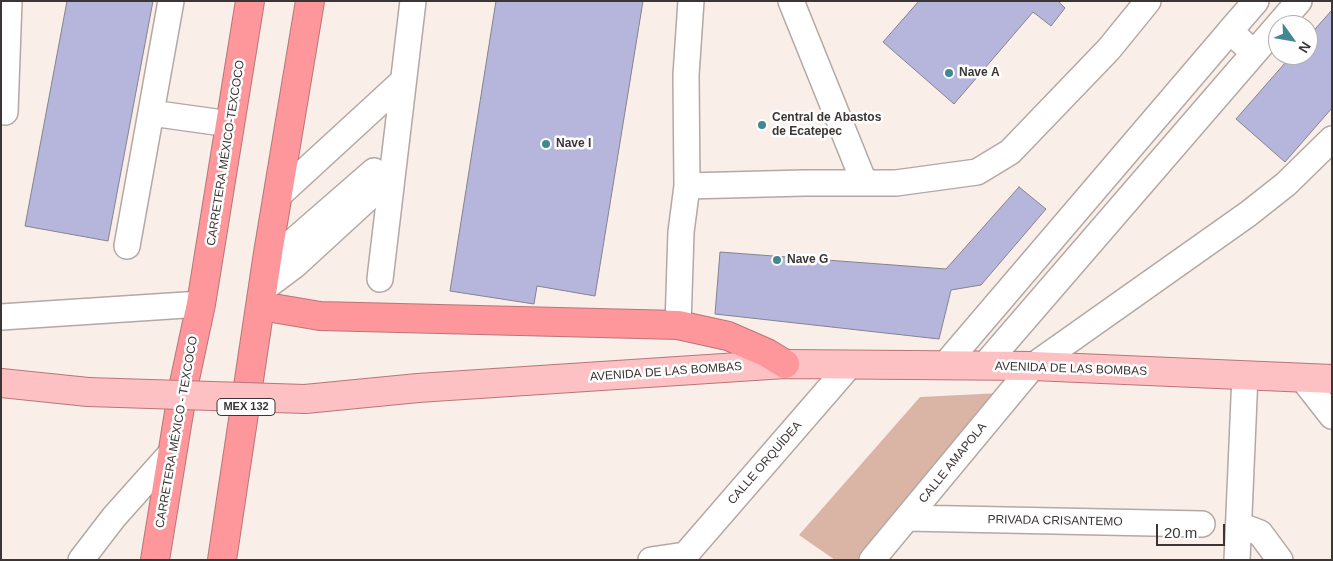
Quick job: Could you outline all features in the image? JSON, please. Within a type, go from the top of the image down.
[{"type":"highway","name":"CARRETERA MÉXICO-TEXCOCO","points":[[201,304],[250,1]]},
{"type":"highway","name":"MEX 132","points":[[222,560],[264,278],[310,1]]},
{"type":"highway","points":[[264,278],[320,316],[678,325],[728,336],[767,353],[785,364]]},
{"type":"highway","name":"CARRETERA MÉXICO - TEXCOCO","points":[[156,560],[183,388],[201,304]]},
{"type":"main road","name":"AVENIDA DE LAS BOMBAS","points":[[1,383],[88,392],[305,399],[418,388],[785,364],[1032,366],[1332,379]]},
{"type":"street","points":[[5,112],[9,1]]},
{"type":"street","points":[[127,246],[171,1]]},
{"type":"street","points":[[380,279],[412,1]]},
{"type":"street","points":[[678,325],[681,232],[687,186],[686,75],[691,1]]},
{"type":"street","points":[[791,1],[864,182]]},
{"type":"street","points":[[687,186],[896,183],[977,172],[1010,152],[1109,49],[1148,1]]},
{"type":"street","points":[[944,366],[1256,1]]},
{"type":"street","points":[[984,366],[1299,1]]},
{"type":"street","points":[[1230,31],[1254,52]]},
{"type":"street","points":[[279,195],[402,82]]},
{"type":"street","points":[[151,113],[230,124]]},
{"type":"street","name":"CALLE AMAPOLA","points":[[872,560],[1032,366],[1248,214],[1286,184],[1332,139]]},
{"type":"street","points":[[264,278],[295,265],[393,165]]},
{"type":"street","points":[[2,312],[201,304]]},
{"type":"street","name":"CALLE ORQUÍDEA","points":[[683,557],[849,366]]},
{"type":"street","points":[[1238,560],[1245,375]]},
{"type":"street","points":[[1303,379],[1332,416]]},
{"type":"street","points":[[81,560],[114,518],[173,451]]},
{"type":"street","name":"PRIVADA CRISANTEMO","points":[[907,518],[1202,524]]},
{"type":"street","points":[[1239,524],[1260,534],[1280,560]]},
{"type":"street","points":[[651,560],[683,557]]},
{"type":"shaded area","points":[[1001,393],[863,560],[835,560],[799,535],[920,397]]},
{"type":"building","points":[[67,1],[153,1],[108,241],[25,226]]},
{"type":"building","name":"Nave I","points":[[496,1],[643,1],[595,296],[537,286],[534,304],[450,291]]},
{"type":"building","name":"Nave A","points":[[919,1],[1058,1],[1065,8],[1051,26],[1033,12],[954,104],[883,42]]},
{"type":"building","points":[[1332,10],[1332,108],[1285,162],[1236,119],[1283,65],[1318,65],[1318,26]]},
{"type":"building","name":"Nave G","points":[[1019,187],[1046,209],[981,285],[951,290],[939,339],[715,314],[720,252],[946,269]]},
{"type":"place","name":"Nave A","points":[[949,73]]},
{"type":"place","name":"Central de Abastos de Ecatepec","points":[[762,125]]},
{"type":"place","name":"Nave I","points":[[546,144]]},
{"type":"place","name":"Nave G","points":[[777,260]]}]
